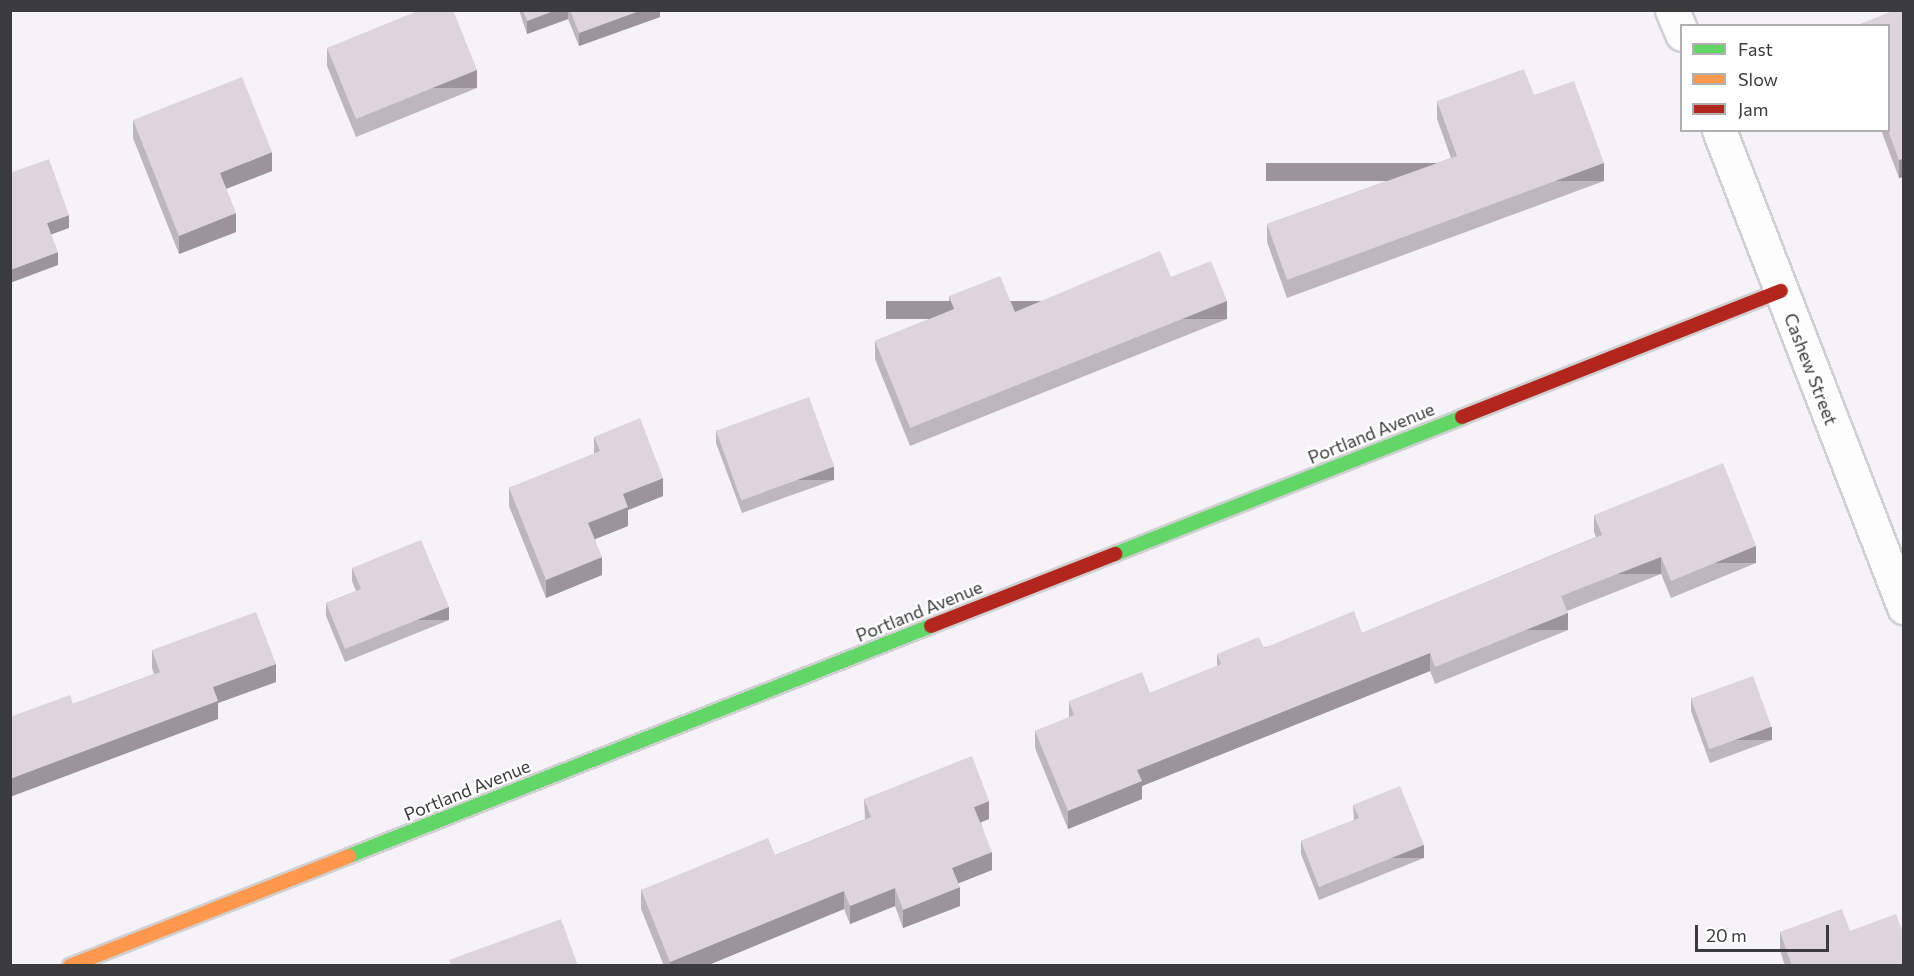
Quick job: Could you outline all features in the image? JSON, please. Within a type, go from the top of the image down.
[{"type":"street","points":[[1672,10],[1680,29]]},
{"type":"street","name":"Cashew Street","points":[[1720,132],[1904,607]]},
{"type":"street","name":"Portland Avenue","points":[[70,966],[1781,291]]},
{"type":"building","points":[[420,10],[453,10],[477,70],[356,119],[327,48]]},
{"type":"building","points":[[523,10],[556,10],[527,21]]},
{"type":"building","points":[[570,10],[642,10],[579,33]]},
{"type":"building","points":[[1895,10],[1904,10],[1904,158],[1899,160],[1889,132],[1890,24],[1860,24]]},
{"type":"building","points":[[1524,69],[1534,95],[1574,81],[1604,163],[1287,280],[1267,224],[1457,156],[1437,101]]},
{"type":"building","points":[[242,77],[272,152],[220,173],[236,213],[179,236],[133,120]]},
{"type":"building","points":[[49,159],[69,215],[47,223],[58,252],[10,270],[10,173]]},
{"type":"building","points":[[1160,251],[1171,277],[1211,261],[1227,301],[910,428],[875,341],[954,309],[949,296],[1000,276],[1015,312]]},
{"type":"building","points":[[809,397],[834,467],[741,500],[716,431]]},
{"type":"building","points":[[640,418],[663,478],[623,494],[628,507],[588,523],[602,557],[546,580],[509,488],[600,451],[594,437]]},
{"type":"building","points":[[1723,463],[1756,546],[1671,581],[1661,557],[1561,596],[1568,613],[1435,667],[1430,653],[1137,770],[1142,781],[1068,811],[1035,731],[1074,715],[1069,701],[1142,672],[1150,693],[1221,664],[1217,654],[1259,637],[1264,648],[1354,611],[1362,633],[1602,535],[1594,515]]},
{"type":"building","points":[[421,540],[449,607],[345,649],[326,603],[361,589],[352,568]]},
{"type":"building","points":[[256,612],[276,664],[213,687],[218,701],[10,779],[10,717],[70,695],[73,704],[160,672],[152,650]]},
{"type":"building","points":[[1753,676],[1771,727],[1709,749],[1691,699]]},
{"type":"building","points":[[972,756],[989,801],[974,807],[992,852],[952,868],[960,887],[903,910],[895,888],[850,906],[844,891],[670,962],[641,890],[768,838],[775,855],[871,817],[864,799]]},
{"type":"building","points":[[1400,786],[1424,845],[1319,887],[1301,841],[1359,818],[1353,805]]},
{"type":"building","points":[[1842,909],[1850,931],[1896,914],[1904,935],[1904,966],[1792,966],[1780,932]]},
{"type":"building","points":[[561,919],[578,966],[451,966],[449,960]]},
{"type":"traffic: fast","points":[[1115,554],[1462,417]]},
{"type":"traffic: fast","points":[[349,856],[931,626]]},
{"type":"traffic: slow","points":[[70,966],[349,856]]},
{"type":"traffic: jam","points":[[1462,417],[1781,291]]},
{"type":"traffic: jam","points":[[931,626],[1115,554]]}]
